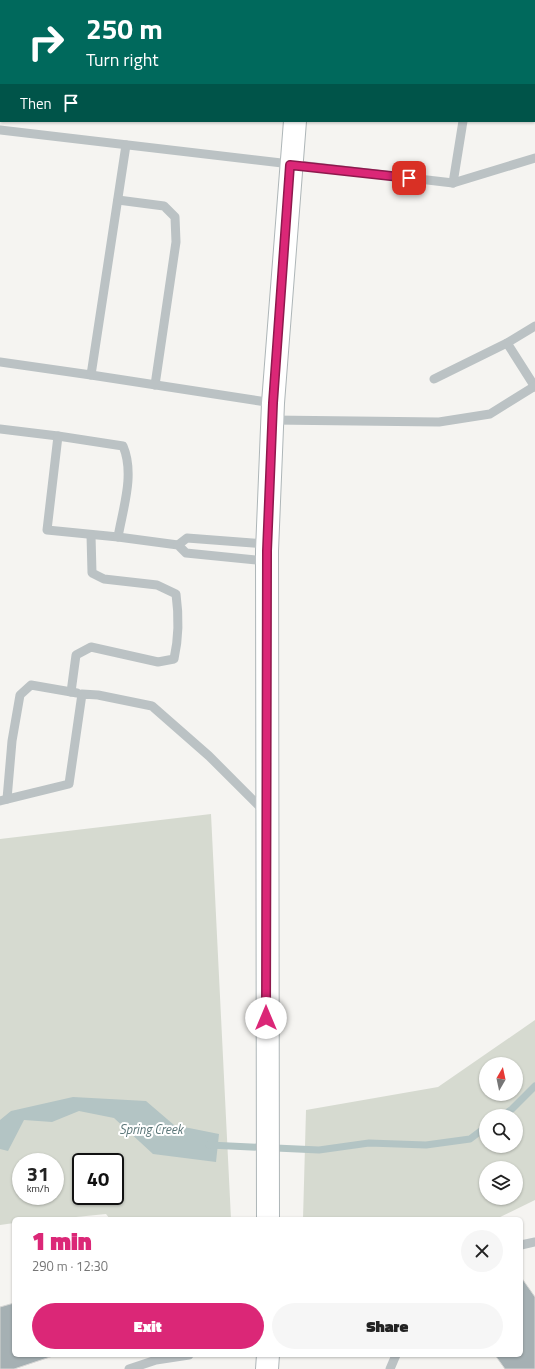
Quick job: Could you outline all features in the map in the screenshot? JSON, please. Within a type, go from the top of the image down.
[{"type":"street","points":[[268,1217],[266,1094],[267,553],[273,412],[290,165],[295,122]]},
{"type":"street","points":[[267,1369],[268,1357]]},
{"type":"lane","points":[[453,183],[463,122]]},
{"type":"lane","points":[[0,130],[453,183],[535,158]]},
{"type":"lane","points":[[90,375],[126,145]]},
{"type":"lane","points":[[118,200],[164,206],[175,217],[176,242],[155,385]]},
{"type":"lane","points":[[434,379],[507,343],[535,326]]},
{"type":"lane","points":[[0,362],[155,385],[273,412],[439,422],[490,414],[535,386],[507,343]]},
{"type":"lane","points":[[0,429],[123,446],[128,457],[129,474],[118,537]]},
{"type":"lane","points":[[58,436],[47,530],[178,545],[186,553],[267,553]]},
{"type":"lane","points":[[71,692],[76,655],[91,648],[158,662],[174,659],[177,644],[178,611],[176,594],[157,586],[104,579],[92,573],[91,535]]},
{"type":"lane","points":[[178,545],[187,538],[267,553]]},
{"type":"lane","points":[[82,694],[69,784],[4,800],[20,695],[31,685],[82,694],[98,695],[152,706],[209,756],[267,814]]},
{"type":"lane","points":[[523,1245],[535,1242]]},
{"type":"lane","points":[[129,1369],[156,1360],[176,1357]]},
{"type":"lane","points":[[390,1369],[395,1357]]},
{"type":"shaded area","points":[[211,814],[231,1217],[108,1217],[106,1214],[76,1217],[12,1217],[12,1223],[0,1225],[0,839]]},
{"type":"shaded area","points":[[535,1020],[535,1200],[500,1217],[303,1217],[306,1110],[438,1087],[479,1059],[479,1101],[523,1101],[523,1057],[481,1057]]},
{"type":"water","name":"Spring Creek","points":[[73,1097],[146,1101],[174,1125],[219,1134],[216,1162],[153,1154],[114,1118],[79,1111],[52,1122],[24,1120],[8,1151],[0,1149],[0,1120],[11,1111]]},
{"type":"building","points":[[523,1280],[535,1297],[535,1369],[505,1369],[496,1357],[523,1357]]},
{"type":"building","points":[[12,1304],[12,1357],[50,1357],[14,1369],[0,1369],[0,1307]]},
{"type":"waterway","name":"Spring Creek","points":[[512,1109],[535,1086]]},
{"type":"waterway","name":"Spring Creek","points":[[209,1145],[319,1150],[369,1143],[426,1145],[470,1139],[479,1132]]},
{"type":"route","points":[[266,1018],[268,676],[267,551],[273,403],[290,165],[409,178]]}]
